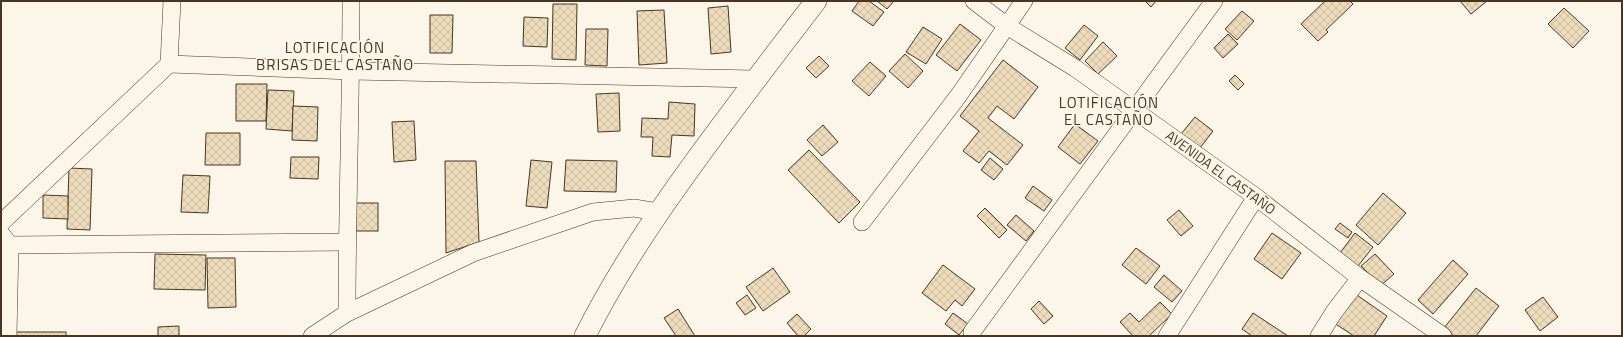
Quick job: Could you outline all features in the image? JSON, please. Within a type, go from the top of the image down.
[{"type":"street","points":[[1,223],[169,64],[172,1]]},
{"type":"street","points":[[347,313],[351,1]]},
{"type":"street","points":[[585,336],[624,266],[658,212],[755,79],[816,1]]},
{"type":"street","name":"AVENIDA EL CASTAÑO","points":[[974,1],[1007,26],[1075,68],[1256,196],[1360,278],[1443,336]]},
{"type":"street","points":[[862,222],[959,95],[1024,1]]},
{"type":"street","points":[[972,332],[1214,1]]},
{"type":"street","points":[[169,64],[351,71],[755,79]]},
{"type":"street","points":[[1167,336],[1256,196]]},
{"type":"street","points":[[312,336],[347,313],[473,253],[593,212],[634,208],[658,212]]},
{"type":"street","points":[[8,336],[5,239],[347,242]]},
{"type":"street","points":[[1319,336],[1334,312],[1360,278]]},
{"type":"building","points":[[859,1],[869,1],[884,12],[873,26],[852,11]]},
{"type":"building","points":[[877,1],[894,1],[887,9]]},
{"type":"building","points":[[1145,1],[1156,1],[1151,7]]},
{"type":"building","points":[[1325,1],[1350,1],[1353,4],[1326,30],[1328,32],[1318,41],[1301,24]]},
{"type":"building","points":[[1460,1],[1487,1],[1471,14]]},
{"type":"building","points":[[553,4],[577,4],[576,60],[552,59]]},
{"type":"building","points":[[728,6],[731,52],[711,54],[708,8]]},
{"type":"building","points":[[1564,8],[1589,31],[1573,48],[1548,24]]},
{"type":"building","points":[[664,10],[667,63],[639,65],[637,11]]},
{"type":"building","points":[[1242,11],[1254,21],[1237,40],[1225,29]]},
{"type":"building","points":[[430,15],[453,15],[452,53],[430,53]]},
{"type":"building","points":[[524,17],[548,18],[547,47],[523,46]]},
{"type":"building","points":[[960,24],[981,40],[957,71],[936,55]]},
{"type":"building","points":[[1084,25],[1098,36],[1080,60],[1065,48]]},
{"type":"building","points":[[923,27],[942,39],[926,64],[906,52]]},
{"type":"building","points":[[586,29],[608,29],[607,66],[585,65]]},
{"type":"building","points":[[1228,34],[1238,44],[1223,58],[1214,48]]},
{"type":"building","points":[[1103,42],[1117,56],[1098,74],[1085,61]]},
{"type":"building","points":[[905,54],[923,71],[908,88],[889,71]]},
{"type":"building","points":[[819,56],[829,66],[816,78],[806,68]]},
{"type":"building","points":[[1003,60],[1038,87],[1014,119],[997,106],[988,118],[1023,145],[1007,165],[989,151],[979,163],[963,151],[979,131],[960,116]]},
{"type":"building","points":[[870,62],[886,76],[869,96],[852,81]]},
{"type":"building","points":[[1235,75],[1244,84],[1238,90],[1229,81]]},
{"type":"building","points":[[236,84],[267,84],[266,121],[236,121]]},
{"type":"building","points":[[268,90],[294,91],[292,131],[266,129]]},
{"type":"building","points":[[619,93],[620,131],[598,132],[596,94]]},
{"type":"building","points":[[669,102],[695,104],[694,136],[672,135],[670,157],[652,156],[653,137],[641,137],[642,118],[668,119]]},
{"type":"building","points":[[293,106],[318,107],[317,141],[292,140]]},
{"type":"building","points":[[1195,117],[1213,131],[1200,148],[1181,134]]},
{"type":"building","points":[[414,121],[416,160],[394,162],[392,122]]},
{"type":"building","points":[[1075,124],[1098,141],[1080,164],[1058,147]]},
{"type":"building","points":[[823,125],[838,142],[822,156],[807,140]]},
{"type":"building","points":[[206,133],[240,133],[240,165],[205,165]]},
{"type":"building","points":[[809,150],[860,202],[839,223],[788,170]]},
{"type":"building","points":[[291,157],[319,157],[318,179],[290,178]]},
{"type":"building","points":[[990,158],[1003,169],[994,180],[981,170]]},
{"type":"building","points":[[531,160],[552,162],[547,208],[526,206]]},
{"type":"building","points":[[566,160],[617,161],[616,192],[564,191]]},
{"type":"building","points":[[445,161],[476,161],[479,242],[446,253]]},
{"type":"building","points":[[69,168],[92,169],[90,230],[67,229]]},
{"type":"building","points":[[183,175],[210,176],[208,213],[181,212]]},
{"type":"building","points":[[1033,186],[1052,200],[1044,211],[1025,198]]},
{"type":"building","points":[[1383,193],[1406,213],[1378,245],[1356,225]]},
{"type":"building","points":[[43,195],[68,196],[68,219],[43,218]]},
{"type":"building","points":[[356,203],[378,203],[378,231],[356,231]]},
{"type":"building","points":[[985,208],[1007,230],[999,238],[977,216]]},
{"type":"building","points":[[1179,210],[1193,226],[1181,236],[1167,220]]},
{"type":"building","points":[[1016,215],[1034,231],[1026,241],[1007,225]]},
{"type":"building","points":[[1340,223],[1352,232],[1348,238],[1335,229]]},
{"type":"building","points":[[1272,233],[1301,253],[1282,279],[1254,259]]},
{"type":"building","points":[[1355,233],[1373,247],[1358,266],[1340,253]]},
{"type":"building","points":[[1136,248],[1160,266],[1146,284],[1122,265]]},
{"type":"building","points":[[155,254],[206,255],[205,290],[154,289]]},
{"type":"building","points":[[1375,254],[1394,274],[1380,286],[1361,266]]},
{"type":"building","points":[[207,258],[235,258],[236,307],[208,308]]},
{"type":"building","points":[[1453,260],[1468,274],[1433,314],[1418,300]]},
{"type":"building","points":[[943,265],[975,289],[962,306],[955,300],[946,311],[922,293]]},
{"type":"building","points":[[773,268],[790,292],[763,311],[746,287]]},
{"type":"building","points":[[1164,275],[1182,291],[1172,302],[1154,287]]},
{"type":"building","points":[[1476,288],[1499,306],[1476,336],[1454,336],[1444,328]]},
{"type":"building","points":[[1354,293],[1387,316],[1374,336],[1354,336],[1334,323]]},
{"type":"building","points":[[747,295],[756,308],[745,315],[736,303]]},
{"type":"building","points":[[1543,297],[1558,317],[1540,331],[1525,310]]},
{"type":"building","points":[[1039,301],[1053,316],[1044,324],[1031,309]]},
{"type":"building","points":[[1160,302],[1172,314],[1149,336],[1133,336],[1120,322],[1130,313],[1139,322]]},
{"type":"building","points":[[678,309],[695,336],[676,336],[664,318]]},
{"type":"building","points":[[953,313],[968,324],[959,335],[945,324]]},
{"type":"building","points":[[1253,313],[1288,336],[1252,336],[1242,329]]},
{"type":"building","points":[[797,314],[811,329],[804,336],[798,336],[787,323]]},
{"type":"building","points":[[179,326],[179,336],[158,336],[158,327]]},
{"type":"building","points":[[14,332],[66,332],[66,336],[14,336]]},
{"type":"district","name":"LOTIFICACIÓN BRISAS DEL CASTAÑO","points":[[335,56]]},
{"type":"district","name":"LOTIFICACIÓN EL CASTAÑO","points":[[1109,110]]}]
